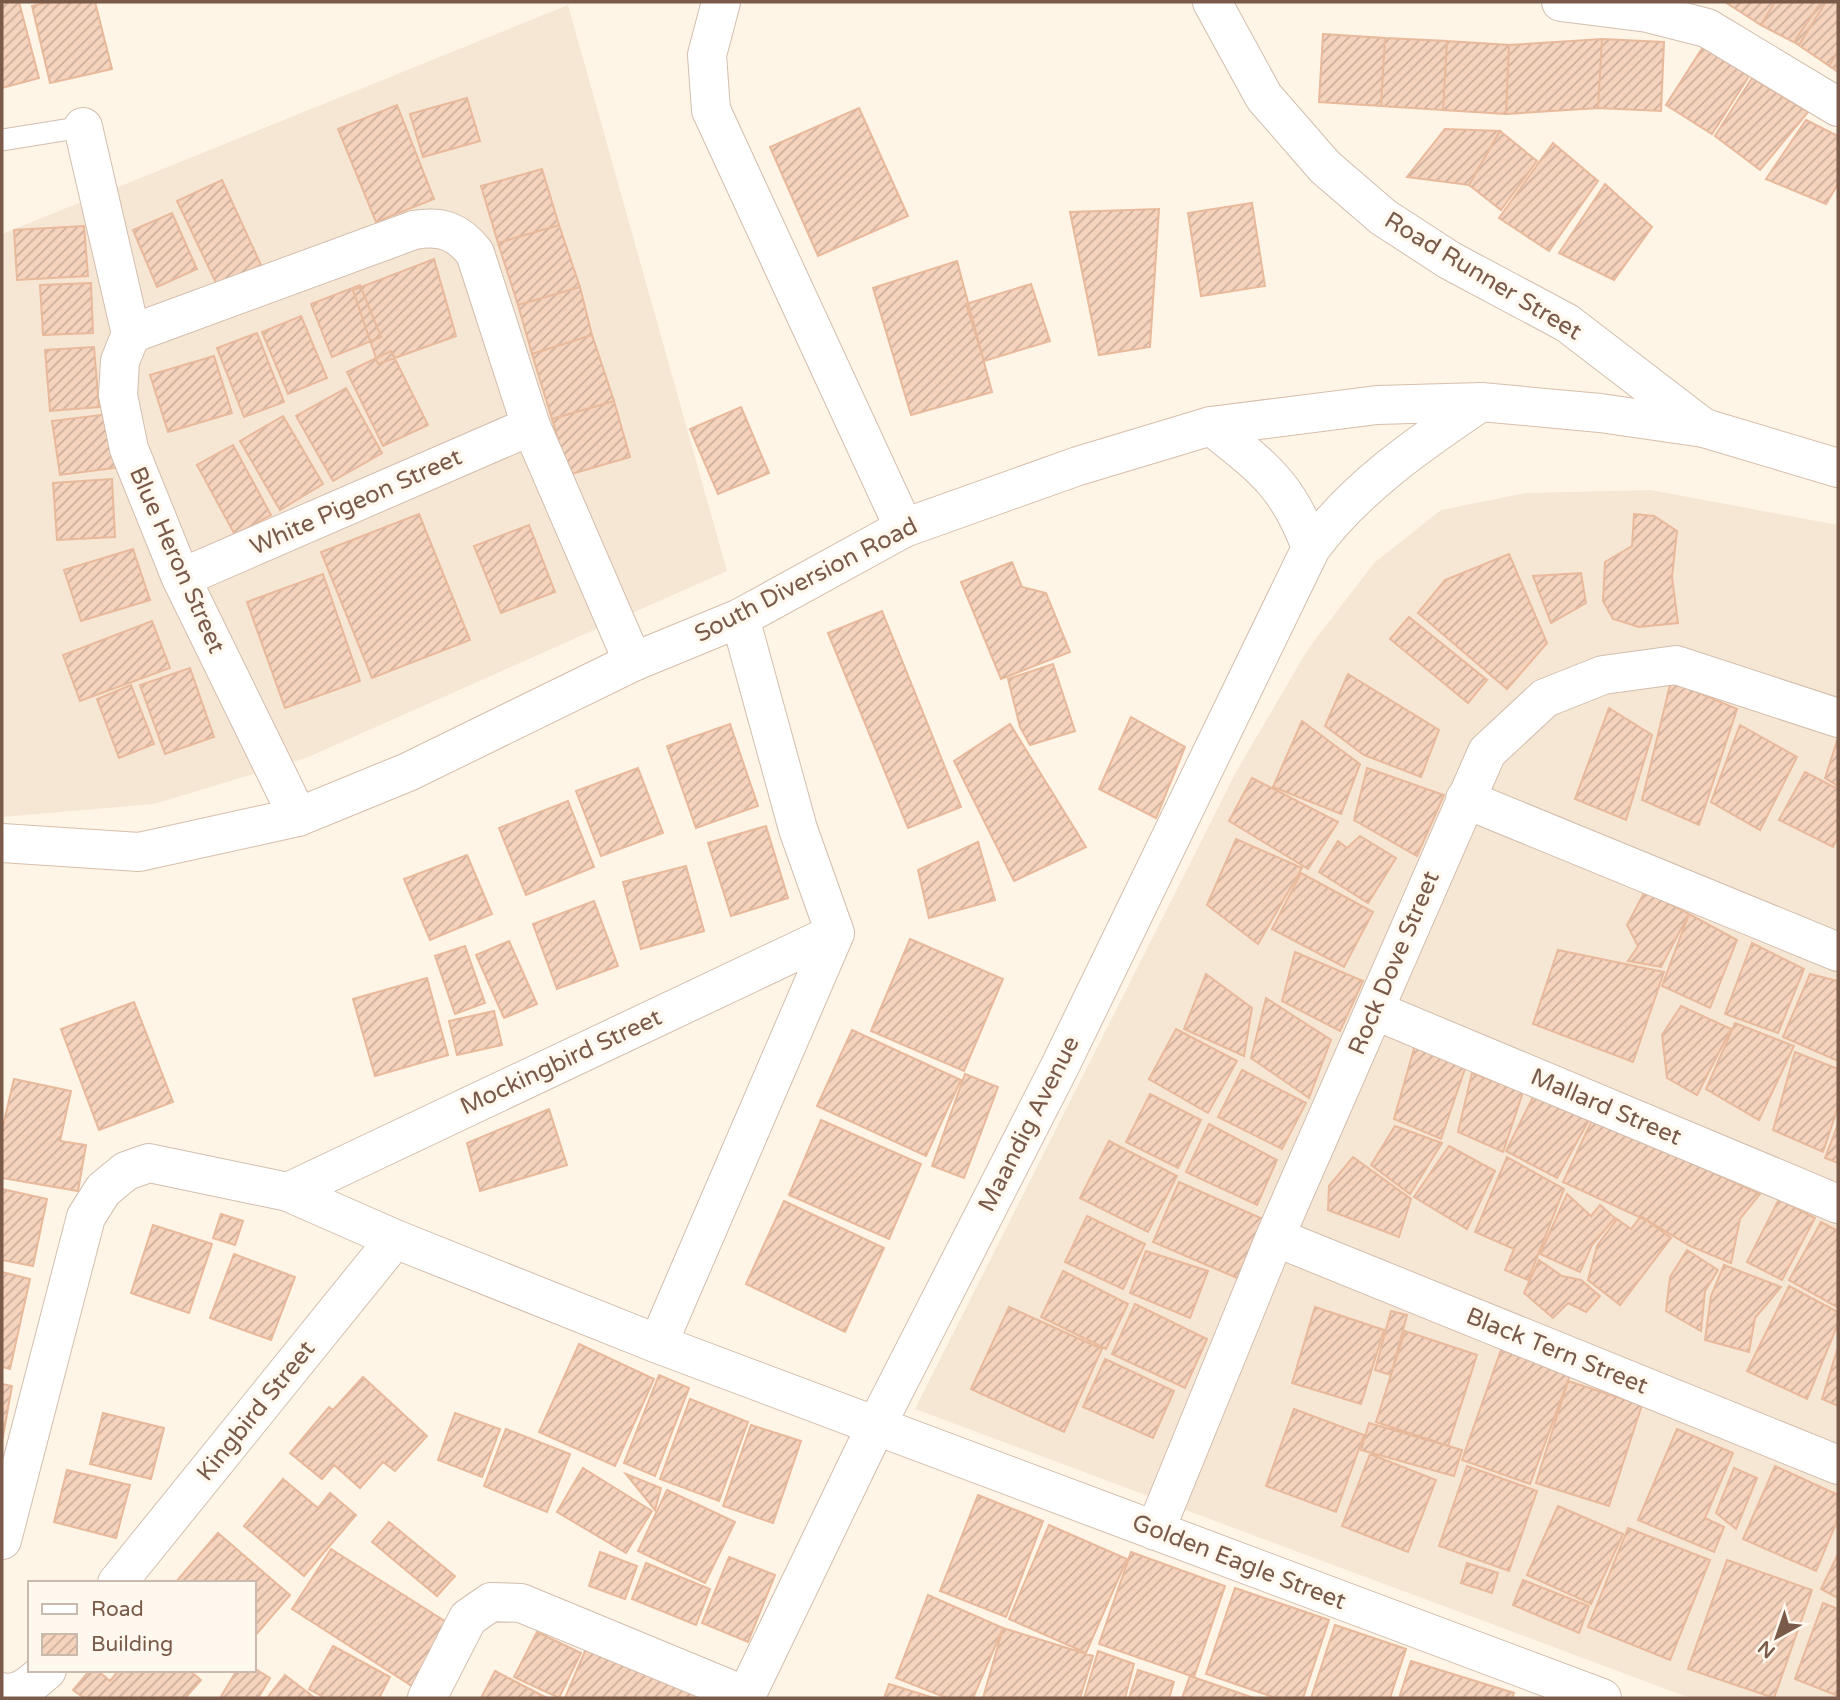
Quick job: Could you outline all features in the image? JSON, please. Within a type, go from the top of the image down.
[{"type":"street","points":[[720,2],[707,55],[711,110],[904,528]]},
{"type":"street","name":"Road Runner Street","points":[[1212,2],[1264,97],[1325,167],[1383,217],[1449,260],[1567,323],[1704,428]]},
{"type":"street","points":[[1561,2],[1648,13],[1707,28],[1838,107]]},
{"type":"street","points":[[83,127],[131,334],[414,230],[432,227],[450,230],[466,241],[475,253],[531,426],[633,662]]},
{"type":"street","name":"Blue Heron Street","points":[[131,334],[120,361],[118,396],[129,449],[152,512],[181,578],[298,817]]},
{"type":"street","name":"South Diversion Road","points":[[2,844],[139,852],[298,817],[408,772],[633,662],[740,618],[904,528],[1078,466],[1211,426],[1377,405],[1481,402],[1600,413],[1704,428],[1838,468]]},
{"type":"street","name":"Maandig Avenue","points":[[746,1697],[876,1426],[1060,1066],[1311,548],[1353,499],[1418,445],[1481,402]]},
{"type":"street","name":"White Pigeon Street","points":[[181,578],[531,426]]},
{"type":"street","points":[[1211,426],[1264,468],[1285,491],[1298,513],[1311,548]]},
{"type":"street","points":[[658,1344],[835,933],[798,829],[740,618]]},
{"type":"street","name":"Rock Dove Street","points":[[1155,1531],[1275,1237],[1487,752],[1545,698],[1603,675],[1676,665],[1838,718]]},
{"type":"street","points":[[1465,799],[1838,952]]},
{"type":"street","name":"Mockingbird Street","points":[[288,1192],[835,933]]},
{"type":"street","name":"Mallard Street","points":[[1374,1010],[1838,1204]]},
{"type":"street","name":"Golden Eagle Street","points":[[2,1540],[86,1217],[103,1190],[126,1171],[149,1163],[288,1192],[395,1239],[658,1344],[1602,1698]]},
{"type":"street","name":"Black Tern Street","points":[[1275,1237],[1838,1465]]},
{"type":"street","name":"Kingbird Street","points":[[119,1581],[395,1239]]},
{"type":"street","points":[[426,1698],[468,1618],[491,1602],[521,1603],[746,1697]]},
{"type":"street","points":[[2,1692],[11,1694],[24,1689],[45,1672]]},
{"type":"lane","points":[[2,140],[83,127]]},
{"type":"shaded area","points":[[568,5],[727,571],[306,758],[154,804],[2,817],[2,234]]},
{"type":"shaded area","points":[[1651,490],[1838,525],[1838,1698],[1690,1698],[915,1409],[1236,772],[1308,649],[1374,563],[1441,510],[1526,493]]},
{"type":"building","points":[[2,2],[19,2],[39,78],[2,88]]},
{"type":"building","points":[[49,2],[95,2],[112,69],[50,83],[32,6]]},
{"type":"building","points":[[1725,2],[1775,2],[1761,25]]},
{"type":"building","points":[[1775,2],[1826,2],[1799,45],[1761,25]]},
{"type":"building","points":[[1821,2],[1838,2],[1838,63],[1834,69],[1794,42]]},
{"type":"building","points":[[1323,34],[1385,38],[1381,106],[1319,102]]},
{"type":"building","points":[[1385,38],[1447,41],[1443,110],[1381,106]]},
{"type":"building","points":[[1602,39],[1664,42],[1661,111],[1598,108]]},
{"type":"building","points":[[1602,39],[1598,108],[1506,114],[1509,45]]},
{"type":"building","points":[[1447,41],[1509,45],[1506,114],[1443,110]]},
{"type":"building","points":[[1703,47],[1749,76],[1712,134],[1666,105]]},
{"type":"building","points":[[1838,52],[1838,72],[1829,66]]},
{"type":"building","points":[[1752,78],[1808,112],[1760,170],[1715,136]]},
{"type":"building","points":[[467,98],[480,141],[423,157],[410,114]]},
{"type":"building","points":[[397,105],[434,199],[376,222],[338,129]]},
{"type":"building","points":[[859,108],[908,216],[818,256],[770,147]]},
{"type":"building","points":[[1806,120],[1838,136],[1838,184],[1826,204],[1766,179]]},
{"type":"building","points":[[1445,129],[1500,131],[1469,185],[1407,177]]},
{"type":"building","points":[[1500,131],[1537,161],[1501,210],[1469,185]]},
{"type":"building","points":[[1553,143],[1598,181],[1549,251],[1499,218]]},
{"type":"building","points":[[542,169],[559,225],[498,243],[481,186]]},
{"type":"building","points":[[222,180],[261,265],[217,285],[177,201]]},
{"type":"building","points":[[1605,184],[1652,227],[1614,280],[1559,253]]},
{"type":"building","points":[[1252,203],[1265,286],[1201,296],[1188,213]]},
{"type":"building","points":[[1159,209],[1150,347],[1099,355],[1070,212]]},
{"type":"building","points":[[172,213],[197,269],[157,287],[133,230]]},
{"type":"building","points":[[559,225],[580,287],[518,305],[498,243]]},
{"type":"building","points":[[84,226],[88,276],[17,280],[14,230]]},
{"type":"building","points":[[434,259],[456,336],[378,364],[353,290]]},
{"type":"building","points":[[957,261],[992,392],[911,415],[873,288]]},
{"type":"building","points":[[91,283],[93,333],[43,335],[40,285]]},
{"type":"building","points":[[1031,284],[1050,341],[984,361],[966,304]]},
{"type":"building","points":[[360,285],[381,337],[332,357],[311,304]]},
{"type":"building","points":[[580,287],[592,335],[532,354],[518,305]]},
{"type":"building","points":[[301,316],[327,378],[288,394],[262,332]]},
{"type":"building","points":[[257,333],[284,402],[244,417],[217,348]]},
{"type":"building","points":[[592,335],[614,401],[552,419],[532,354]]},
{"type":"building","points":[[94,347],[99,407],[50,411],[45,350]]},
{"type":"building","points":[[391,351],[428,425],[383,446],[347,372]]},
{"type":"building","points":[[214,356],[232,413],[168,432],[150,375]]},
{"type":"building","points":[[346,388],[382,453],[333,481],[296,416]]},
{"type":"building","points":[[614,401],[630,457],[568,475],[552,419]]},
{"type":"building","points":[[741,407],[769,473],[718,494],[690,429]]},
{"type":"building","points":[[108,414],[115,468],[60,475],[52,421]]},
{"type":"building","points":[[283,416],[323,484],[280,510],[240,441]]},
{"type":"building","points":[[233,445],[271,515],[235,535],[197,465]]},
{"type":"building","points":[[112,479],[115,537],[57,540],[53,483]]},
{"type":"building","points":[[419,514],[470,640],[372,678],[321,552]]},
{"type":"building","points":[[1634,514],[1654,516],[1677,531],[1672,577],[1678,623],[1639,627],[1613,619],[1603,601],[1605,562],[1632,546]]},
{"type":"building","points":[[529,525],[555,592],[501,613],[474,546]]},
{"type":"building","points":[[133,549],[150,600],[81,621],[64,570]]},
{"type":"building","points":[[1509,554],[1547,643],[1507,689],[1418,613],[1445,580]]},
{"type":"building","points":[[1012,562],[1022,587],[1046,593],[1070,652],[1001,679],[961,582]]},
{"type":"building","points":[[1581,573],[1586,603],[1551,623],[1533,576]]},
{"type":"building","points":[[323,574],[360,681],[285,708],[247,602]]},
{"type":"building","points":[[882,611],[961,807],[908,828],[828,633]]},
{"type":"building","points":[[1409,617],[1487,680],[1468,703],[1390,639]]},
{"type":"building","points":[[152,621],[170,668],[80,701],[63,655]]},
{"type":"building","points":[[1053,664],[1075,731],[1030,745],[1020,727],[1008,679]]},
{"type":"building","points":[[190,668],[214,737],[165,754],[140,685]]},
{"type":"building","points":[[1348,674],[1439,730],[1421,777],[1364,755],[1325,726]]},
{"type":"building","points":[[1671,681],[1737,709],[1699,825],[1642,800]]},
{"type":"building","points":[[131,685],[154,744],[119,758],[97,699]]},
{"type":"building","points":[[1609,708],[1652,735],[1626,820],[1575,799]]},
{"type":"building","points":[[1131,717],[1185,747],[1156,818],[1099,789]]},
{"type":"building","points":[[1302,721],[1360,764],[1341,814],[1273,787]]},
{"type":"building","points":[[730,724],[758,806],[696,828],[667,746]]},
{"type":"building","points":[[1010,724],[1086,847],[1014,881],[954,761]]},
{"type":"building","points":[[1740,725],[1797,757],[1760,830],[1711,802]]},
{"type":"building","points":[[1838,738],[1838,786],[1825,778]]},
{"type":"building","points":[[638,768],[663,833],[601,856],[576,791]]},
{"type":"building","points":[[1367,768],[1444,795],[1417,856],[1354,820]]},
{"type":"building","points":[[1805,772],[1838,789],[1838,837],[1833,847],[1779,820]]},
{"type":"building","points":[[1252,778],[1338,822],[1308,869],[1229,821]]},
{"type":"building","points":[[568,801],[594,867],[526,895],[499,828]]},
{"type":"building","points":[[766,826],[788,898],[731,916],[708,843]]},
{"type":"building","points":[[1360,836],[1396,858],[1368,903],[1319,872],[1338,841],[1347,848]]},
{"type":"building","points":[[1236,839],[1302,868],[1258,944],[1207,905]]},
{"type":"building","points":[[978,842],[995,900],[929,918],[918,870]]},
{"type":"building","points":[[467,855],[492,914],[430,940],[404,879]]},
{"type":"building","points":[[686,866],[704,931],[641,949],[623,882]]},
{"type":"building","points":[[1301,873],[1373,912],[1344,967],[1272,929]]},
{"type":"building","points":[[1645,891],[1689,914],[1661,967],[1628,961],[1638,946],[1627,925]]},
{"type":"building","points":[[594,901],[618,966],[557,989],[533,924]]},
{"type":"building","points":[[1689,914],[1737,940],[1710,1008],[1662,986]]},
{"type":"building","points":[[910,939],[1003,979],[964,1071],[871,1031]]},
{"type":"building","points":[[509,941],[537,1004],[504,1018],[476,955]]},
{"type":"building","points":[[1752,943],[1804,969],[1778,1033],[1725,1014]]},
{"type":"building","points":[[465,946],[485,1003],[455,1014],[435,956]]},
{"type":"building","points":[[1558,950],[1664,972],[1633,1062],[1533,1024]]},
{"type":"building","points":[[1295,952],[1363,981],[1340,1031],[1282,1001]]},
{"type":"building","points":[[1206,974],[1252,1008],[1244,1056],[1184,1029]]},
{"type":"building","points":[[1810,974],[1838,981],[1838,1061],[1783,1037]]},
{"type":"building","points":[[427,978],[448,1055],[375,1076],[353,999]]},
{"type":"building","points":[[1266,998],[1331,1040],[1309,1098],[1251,1058]]},
{"type":"building","points":[[134,1002],[173,1102],[99,1130],[61,1029]]},
{"type":"building","points":[[1681,1006],[1731,1029],[1697,1095],[1667,1078],[1662,1035]]},
{"type":"building","points":[[494,1011],[502,1045],[457,1055],[449,1021]]},
{"type":"building","points":[[1735,1023],[1794,1046],[1759,1120],[1706,1089]]},
{"type":"building","points":[[1176,1029],[1237,1061],[1208,1113],[1149,1079]]},
{"type":"building","points":[[852,1030],[961,1080],[926,1156],[817,1106]]},
{"type":"building","points":[[1415,1045],[1468,1060],[1441,1139],[1394,1119]]},
{"type":"building","points":[[1795,1052],[1838,1069],[1838,1107],[1823,1152],[1773,1130]]},
{"type":"building","points":[[1242,1070],[1306,1103],[1282,1149],[1218,1117]]},
{"type":"building","points":[[1472,1073],[1523,1092],[1503,1152],[1458,1132]]},
{"type":"building","points":[[965,1074],[998,1087],[964,1178],[932,1166]]},
{"type":"building","points":[[14,1079],[71,1091],[60,1141],[86,1145],[78,1191],[2,1178],[2,1130]]},
{"type":"building","points":[[1535,1093],[1589,1120],[1557,1178],[1506,1151]]},
{"type":"building","points":[[1150,1094],[1201,1120],[1178,1168],[1126,1142]]},
{"type":"building","points":[[549,1109],[567,1165],[480,1191],[467,1143]]},
{"type":"building","points":[[1593,1118],[1760,1194],[1740,1219],[1731,1263],[1690,1246],[1648,1221],[1563,1182]]},
{"type":"building","points":[[821,1120],[921,1164],[889,1239],[789,1195]]},
{"type":"building","points":[[1209,1124],[1277,1160],[1257,1205],[1186,1172]]},
{"type":"building","points":[[1838,1124],[1838,1163],[1825,1158]]},
{"type":"building","points":[[1395,1126],[1442,1143],[1410,1194],[1371,1165]]},
{"type":"building","points":[[1109,1141],[1177,1176],[1148,1232],[1080,1198]]},
{"type":"building","points":[[1449,1146],[1495,1171],[1467,1229],[1414,1197]]},
{"type":"building","points":[[1353,1157],[1411,1199],[1399,1237],[1328,1210],[1329,1186]]},
{"type":"building","points":[[1507,1157],[1564,1189],[1528,1280],[1505,1270],[1514,1249],[1475,1232]]},
{"type":"building","points":[[1179,1182],[1263,1219],[1237,1278],[1153,1242]]},
{"type":"building","points":[[2,1189],[47,1199],[33,1266],[2,1260]]},
{"type":"building","points":[[1567,1194],[1591,1216],[1600,1205],[1615,1218],[1592,1245],[1580,1272],[1540,1254]]},
{"type":"building","points":[[1779,1199],[1815,1218],[1782,1280],[1747,1262]]},
{"type":"building","points":[[784,1201],[884,1248],[845,1332],[746,1284]]},
{"type":"building","points":[[221,1214],[243,1221],[235,1245],[213,1238]]},
{"type":"building","points":[[1087,1216],[1145,1244],[1123,1289],[1065,1262]]},
{"type":"building","points":[[1641,1216],[1671,1238],[1620,1305],[1588,1280],[1597,1246],[1617,1219],[1631,1229]]},
{"type":"building","points":[[1821,1222],[1838,1231],[1837,1307],[1789,1280]]},
{"type":"building","points":[[153,1225],[212,1244],[189,1313],[131,1293]]},
{"type":"building","points":[[1687,1250],[1718,1270],[1705,1291],[1701,1331],[1666,1311],[1670,1277]]},
{"type":"building","points":[[1146,1251],[1208,1271],[1190,1318],[1130,1293]]},
{"type":"building","points":[[234,1254],[295,1277],[271,1340],[210,1318]]},
{"type":"building","points":[[1539,1260],[1562,1276],[1581,1280],[1600,1296],[1586,1312],[1568,1303],[1553,1318],[1524,1293]]},
{"type":"building","points":[[1724,1265],[1781,1287],[1755,1318],[1749,1352],[1705,1340],[1711,1296]]},
{"type":"building","points":[[1063,1271],[1128,1304],[1106,1349],[1041,1317]]},
{"type":"building","points":[[2,1272],[30,1279],[10,1369],[2,1367]]},
{"type":"building","points":[[1789,1286],[1838,1312],[1838,1324],[1807,1399],[1747,1371]]},
{"type":"building","points":[[1135,1304],[1207,1339],[1185,1388],[1112,1354]]},
{"type":"building","points":[[1009,1307],[1102,1349],[1064,1432],[971,1389]]},
{"type":"building","points":[[1315,1307],[1384,1330],[1361,1404],[1292,1383]]},
{"type":"building","points":[[1391,1311],[1407,1315],[1391,1375],[1375,1370]]},
{"type":"building","points":[[1405,1331],[1477,1355],[1448,1446],[1376,1422]]},
{"type":"building","points":[[579,1344],[654,1379],[615,1466],[539,1432]]},
{"type":"building","points":[[1838,1347],[1838,1406],[1822,1399]]},
{"type":"building","points":[[1501,1350],[1570,1375],[1530,1484],[1462,1460]]},
{"type":"building","points":[[1105,1359],[1174,1391],[1153,1438],[1083,1407]]},
{"type":"building","points":[[659,1375],[689,1388],[655,1476],[624,1463]]},
{"type":"building","points":[[363,1377],[427,1436],[395,1471],[383,1462],[360,1488],[334,1465],[322,1479],[290,1453],[329,1407],[333,1410]]},
{"type":"building","points":[[1568,1381],[1642,1405],[1609,1506],[1536,1483]]},
{"type":"building","points":[[2,1384],[12,1386],[2,1442]]},
{"type":"building","points":[[690,1399],[748,1422],[719,1501],[660,1479]]},
{"type":"building","points":[[1294,1409],[1364,1435],[1336,1512],[1266,1486]]},
{"type":"building","points":[[103,1413],[164,1428],[151,1479],[90,1464]]},
{"type":"building","points":[[455,1413],[500,1429],[482,1477],[438,1460]]},
{"type":"building","points":[[1369,1423],[1462,1450],[1454,1476],[1361,1450]]},
{"type":"building","points":[[751,1425],[801,1441],[773,1523],[723,1506]]},
{"type":"building","points":[[506,1429],[570,1454],[547,1512],[484,1486]]},
{"type":"building","points":[[1677,1429],[1733,1453],[1705,1518],[1724,1527],[1714,1552],[1638,1520]]},
{"type":"building","points":[[1370,1454],[1436,1480],[1408,1552],[1342,1526]]},
{"type":"building","points":[[1467,1466],[1537,1491],[1509,1571],[1439,1546]]},
{"type":"building","points":[[1775,1466],[1838,1495],[1838,1519],[1816,1571],[1743,1539]]},
{"type":"building","points":[[583,1468],[652,1511],[626,1553],[557,1512]]},
{"type":"building","points":[[1734,1468],[1757,1478],[1736,1529],[1716,1513]]},
{"type":"building","points":[[67,1470],[130,1485],[116,1538],[54,1522]]},
{"type":"building","points":[[626,1474],[661,1488],[655,1510]]},
{"type":"building","points":[[283,1479],[318,1508],[330,1493],[356,1515],[304,1576],[244,1526]]},
{"type":"building","points":[[667,1490],[735,1522],[705,1583],[638,1551]]},
{"type":"building","points":[[978,1495],[1043,1521],[1006,1617],[940,1591]]},
{"type":"building","points":[[1558,1506],[1623,1534],[1591,1604],[1527,1575]]},
{"type":"building","points":[[389,1522],[455,1576],[437,1596],[372,1542]]},
{"type":"building","points":[[1049,1525],[1127,1559],[1086,1653],[1009,1619]]},
{"type":"building","points":[[1628,1528],[1710,1560],[1670,1660],[1588,1627]]},
{"type":"building","points":[[218,1533],[290,1595],[256,1635],[256,1581],[177,1581]]},
{"type":"building","points":[[331,1549],[451,1625],[412,1686],[292,1609]]},
{"type":"building","points":[[600,1552],[637,1566],[625,1599],[589,1586]]},
{"type":"building","points":[[1131,1552],[1225,1586],[1194,1677],[1099,1644]]},
{"type":"building","points":[[1838,1554],[1838,1598],[1821,1589]]},
{"type":"building","points":[[729,1557],[775,1575],[748,1642],[702,1623]]},
{"type":"building","points":[[1727,1560],[1812,1590],[1774,1698],[1688,1669]]},
{"type":"building","points":[[646,1563],[710,1589],[696,1625],[632,1599]]},
{"type":"building","points":[[1467,1563],[1498,1573],[1492,1593],[1461,1583]]},
{"type":"building","points":[[1523,1580],[1589,1606],[1579,1633],[1513,1605]]},
{"type":"building","points":[[1235,1588],[1329,1620],[1303,1698],[1276,1698],[1206,1674]]},
{"type":"building","points":[[928,1595],[1003,1628],[973,1698],[947,1698],[896,1678]]},
{"type":"building","points":[[1823,1603],[1838,1609],[1838,1696],[1795,1679]]},
{"type":"building","points":[[1335,1625],[1406,1649],[1390,1698],[1311,1698]]},
{"type":"building","points":[[1003,1628],[1093,1656],[1080,1698],[983,1698]]},
{"type":"building","points":[[537,1632],[581,1653],[559,1698],[514,1677]]},
{"type":"building","points":[[588,1644],[714,1698],[565,1698]]},
{"type":"building","points":[[333,1646],[390,1677],[379,1698],[325,1698],[309,1689]]},
{"type":"building","points":[[1098,1651],[1134,1664],[1125,1698],[1084,1698]]},
{"type":"building","points":[[1411,1661],[1514,1693],[1512,1698],[1399,1698]]},
{"type":"building","points":[[256,1669],[270,1678],[258,1698],[220,1698],[236,1672],[256,1672]]},
{"type":"building","points":[[1138,1670],[1174,1682],[1169,1698],[1129,1698]]},
{"type":"building","points":[[495,1671],[547,1698],[481,1698]]},
{"type":"building","points":[[88,1672],[99,1672],[110,1681],[117,1672],[191,1672],[201,1680],[185,1698],[84,1698],[73,1690]]},
{"type":"building","points":[[285,1675],[315,1698],[267,1698]]},
{"type":"building","points":[[1190,1676],[1254,1698],[1182,1698]]},
{"type":"building","points":[[889,1684],[934,1698],[884,1698]]}]
